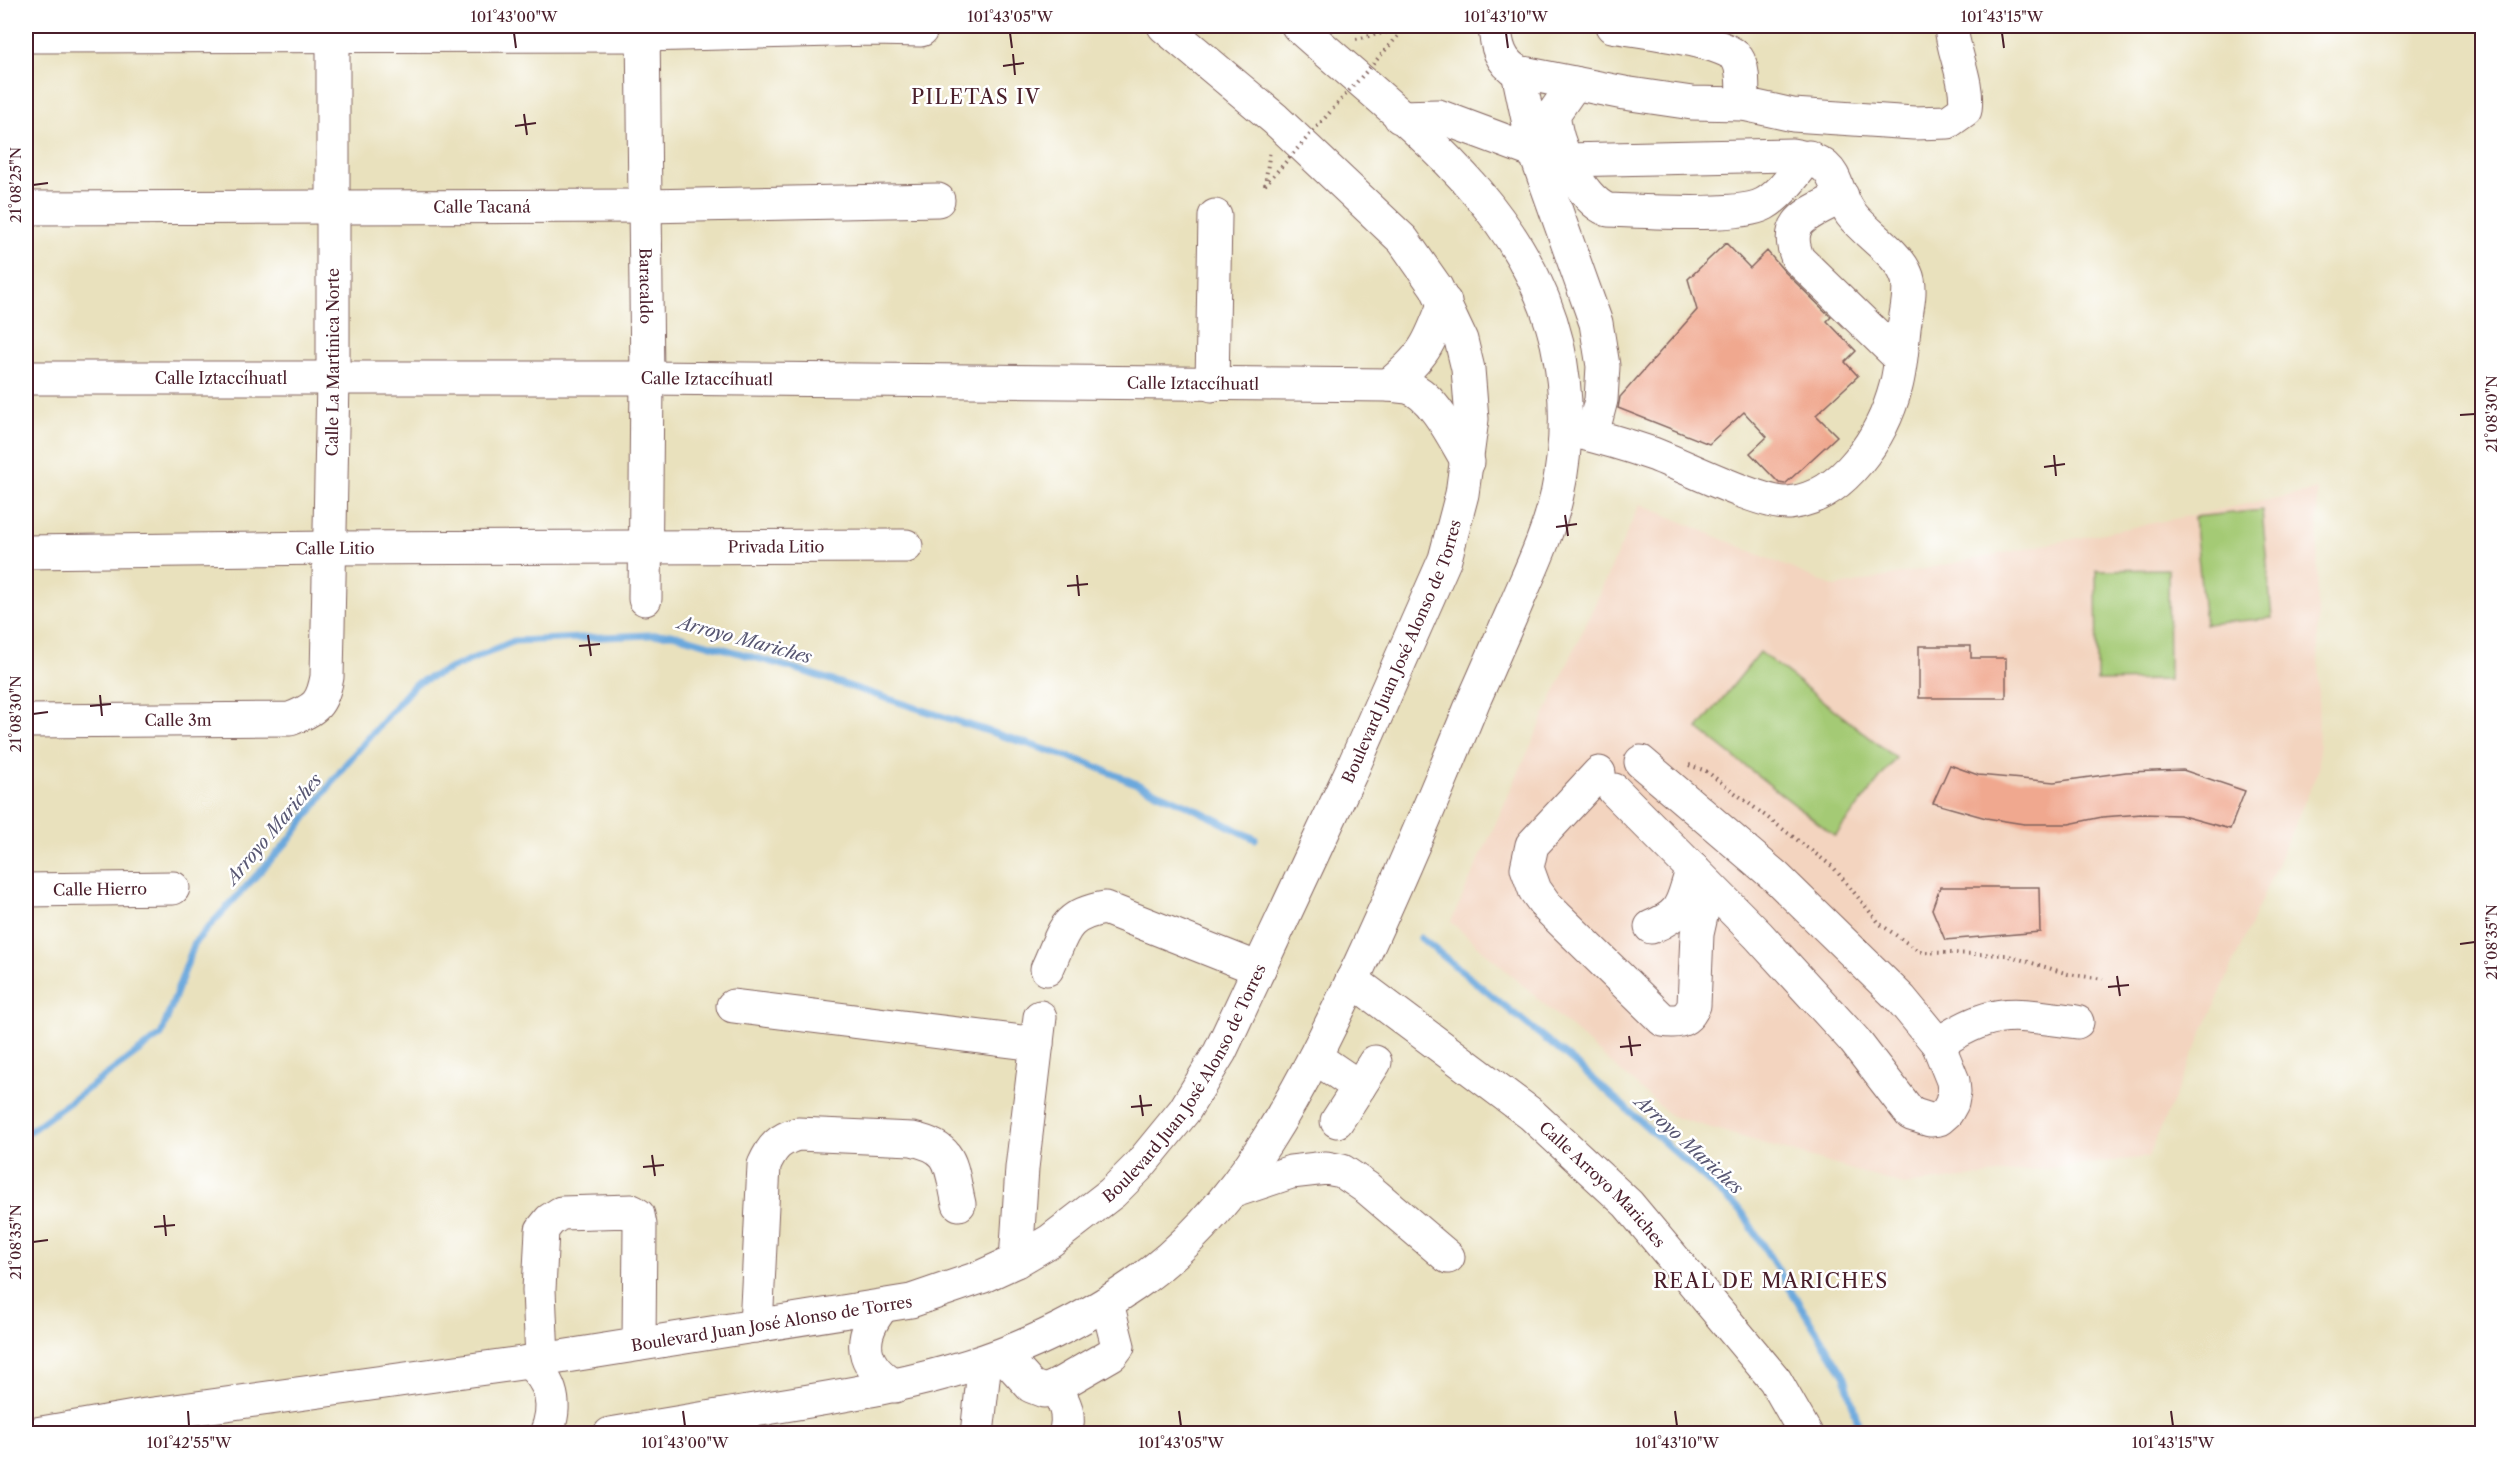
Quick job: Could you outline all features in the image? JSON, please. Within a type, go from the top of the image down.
[{"type":"street","name":"Boulevard Juan José Alonso de Torres","points":[[36,1434],[146,1415],[536,1360],[882,1307],[948,1290],[1016,1261],[1050,1241],[1082,1218],[1139,1166],[1184,1111],[1214,1061],[1259,969],[1352,770],[1445,559],[1468,462],[1472,419],[1468,369],[1461,340],[1445,302],[1403,240],[1275,119],[1164,26]]},
{"type":"street","points":[[1298,26],[1464,176],[1486,200],[1523,254],[1549,315],[1563,377],[1579,432]]},
{"type":"street","points":[[1495,26],[1500,56],[1505,63],[1518,72],[1692,103],[1743,104],[1793,115],[1914,123],[1948,122],[1965,110],[1967,94],[1952,44],[1951,26]]},
{"type":"street","points":[[1612,26],[1708,43],[1727,49],[1736,56],[1741,66],[1743,104]]},
{"type":"street","points":[[26,36],[873,27],[921,30]]},
{"type":"street","name":"Baracaldo","points":[[643,30],[647,378],[645,599]]},
{"type":"street","name":"Calle La Martinica Norte","points":[[323,698],[327,677],[333,380],[333,31]]},
{"type":"street","points":[[610,1434],[895,1386],[952,1372],[994,1358],[1074,1323],[1138,1283],[1174,1254],[1231,1192],[1261,1150],[1315,1057],[1405,866],[1498,643],[1542,545],[1558,493],[1566,450],[1601,400],[1603,366],[1596,323],[1551,156],[1518,72]]},
{"type":"street","points":[[1551,156],[1556,136],[1554,113],[1558,104],[1575,83]]},
{"type":"street","points":[[1400,117],[1438,116],[1551,156],[1792,155],[1809,157],[1830,170],[1858,222],[1906,274],[1909,291],[1897,384],[1881,427],[1855,464],[1823,493],[1806,500],[1777,503],[1654,454],[1579,432]]},
{"type":"street","points":[[1551,156],[1592,200],[1608,210],[1694,211],[1736,210],[1765,204],[1809,157]]},
{"type":"street","points":[[1842,196],[1799,221],[1793,228],[1791,238],[1793,248],[1798,259],[1900,358]]},
{"type":"street","name":"Calle Tacaná","points":[[26,208],[646,206],[938,200]]},
{"type":"street","points":[[1212,385],[1215,216]]},
{"type":"street","points":[[1389,386],[1416,363],[1424,351],[1431,340],[1445,302]]},
{"type":"street","name":"Calle Iztaccíhuatl","points":[[26,378],[333,380],[647,378],[1408,387],[1422,394],[1431,404],[1468,462]]},
{"type":"street","name":"Privada Litio","points":[[645,547],[906,546]]},
{"type":"street","name":"Calle Litio","points":[[26,552],[645,547]]},
{"type":"street","name":"Calle 3m","points":[[26,721],[290,718],[310,711],[323,698]]},
{"type":"street","points":[[1641,762],[1680,777],[1715,825],[1776,877],[1901,999],[1938,1044],[1953,1081],[1952,1103],[1939,1119],[1930,1120],[1911,1114],[1854,1040],[1758,934],[1700,878],[1607,781],[1532,845],[1527,868],[1535,890],[1548,908],[1663,1020],[1673,1022],[1683,1020],[1690,1014],[1694,1005],[1700,878],[1715,825]]},
{"type":"street","points":[[1647,824],[1680,777]]},
{"type":"street","points":[[1651,927],[1674,916],[1700,878]]},
{"type":"street","name":"Calle Hierro","points":[[26,890],[173,888]]},
{"type":"street","points":[[1047,969],[1069,922],[1084,911],[1105,909],[1259,969]]},
{"type":"street","name":"Calle Arroyo Mariches","points":[[1352,980],[1531,1114],[1628,1204],[1775,1380],[1806,1434]]},
{"type":"street","points":[[733,1006],[1038,1031],[1023,1168],[1016,1261]]},
{"type":"street","points":[[1938,1044],[1963,1027],[1996,1016],[2017,1015],[2078,1022]]},
{"type":"street","points":[[1315,1057],[1367,1075],[1337,1121]]},
{"type":"street","points":[[756,1326],[764,1165],[771,1148],[783,1138],[798,1134],[912,1139],[930,1143],[942,1150],[950,1164],[959,1204]]},
{"type":"street","points":[[1231,1192],[1291,1172],[1326,1168],[1342,1170],[1367,1188],[1448,1257]]},
{"type":"street","points":[[546,1434],[552,1418],[553,1402],[550,1388],[536,1360],[542,1230],[550,1220],[561,1213],[632,1210],[638,1215],[640,1226],[639,1344]]},
{"type":"street","points":[[994,1358],[1031,1386],[1044,1391],[1055,1387],[1112,1354],[1118,1346],[1107,1303]]},
{"type":"street","points":[[882,1307],[871,1320],[865,1346],[868,1359],[875,1372],[895,1386]]},
{"type":"street","points":[[977,1434],[994,1358]]},
{"type":"street","points":[[1055,1387],[1068,1413],[1069,1423],[1065,1434]]},
{"type":"path","points":[[1265,185],[1405,28],[1322,47]]},
{"type":"path","points":[[1680,777],[1706,771],[1833,867],[1880,924],[1920,951],[2006,955],[2068,974],[2103,979]]},
{"type":"shaded area","points":[[2317,490],[2319,769],[2148,1157],[1903,1185],[1671,1116],[1451,922],[1640,504],[1835,587]]},
{"type":"green space","points":[[2262,510],[2272,618],[2205,624],[2194,517]]},
{"type":"green space","points":[[2168,569],[2169,680],[2097,681],[2096,570]]},
{"type":"green space","points":[[1760,652],[1896,758],[1835,836],[1698,729]]},
{"type":"building","points":[[1726,243],[1750,268],[1767,251],[1831,317],[1827,321],[1856,351],[1845,362],[1858,376],[1816,415],[1837,436],[1785,484],[1779,483],[1750,453],[1767,437],[1744,412],[1709,444],[1618,408],[1620,397],[1697,310],[1688,279]]},
{"type":"building","points":[[1919,646],[1971,646],[1971,658],[2006,658],[2006,698],[1919,698]]},
{"type":"building","points":[[1950,765],[1978,775],[2054,782],[2126,772],[2183,770],[2245,791],[2230,829],[2179,815],[2142,814],[2102,817],[2069,824],[2024,824],[1986,818],[1933,803]]},
{"type":"building","points":[[1940,887],[2039,887],[2040,932],[1945,940],[1932,909]]},
{"type":"waterway","name":"Arroyo Mariches","points":[[26,1134],[161,1035],[195,942],[290,839],[345,765],[415,684],[514,641],[672,634],[799,670],[1087,763],[1187,805],[1255,839]]},
{"type":"waterway","name":"Arroyo Mariches","points":[[1421,938],[1581,1068],[1742,1212],[1845,1377],[1861,1434]]},
{"type":"district","name":"PILETAS IV","points":[[976,97]]},
{"type":"district","name":"REAL DE MARICHES","points":[[1771,1281]]}]
